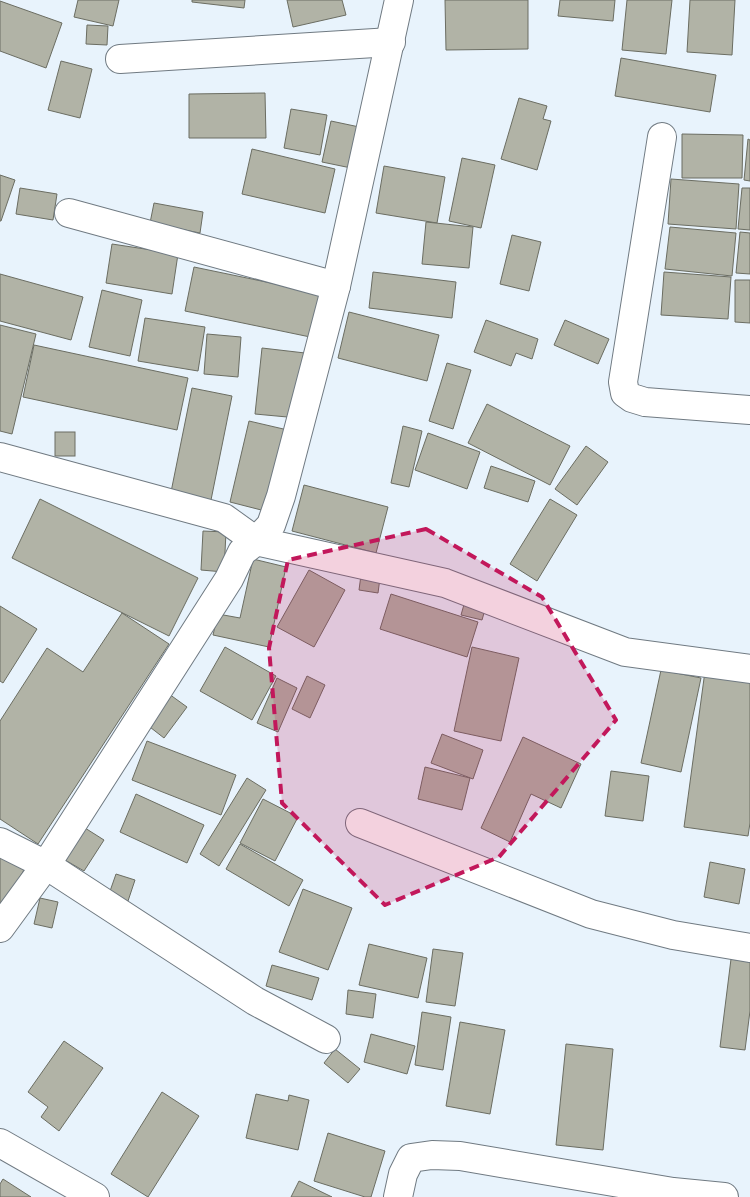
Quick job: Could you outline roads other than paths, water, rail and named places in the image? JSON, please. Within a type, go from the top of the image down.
[{"type":"street","points":[[0,928],[46,865],[229,579],[242,552],[271,525],[282,496],[336,286],[399,0]]},
{"type":"street","points":[[120,59],[391,42]]},
{"type":"street","points":[[662,137],[623,382],[625,393],[632,398],[645,402],[750,410]]},
{"type":"street","points":[[69,213],[336,286]]},
{"type":"street","points":[[2,461],[224,518],[256,540],[445,583],[625,652],[750,669]]},
{"type":"street","points":[[360,823],[590,914],[673,935],[750,948]]},
{"type":"street","points":[[0,842],[46,865],[255,1001],[326,1039]]},
{"type":"street","points":[[0,1143],[95,1197]]},
{"type":"street","points":[[398,1197],[403,1174],[411,1158],[432,1155],[460,1156],[673,1194],[724,1197]]}]
